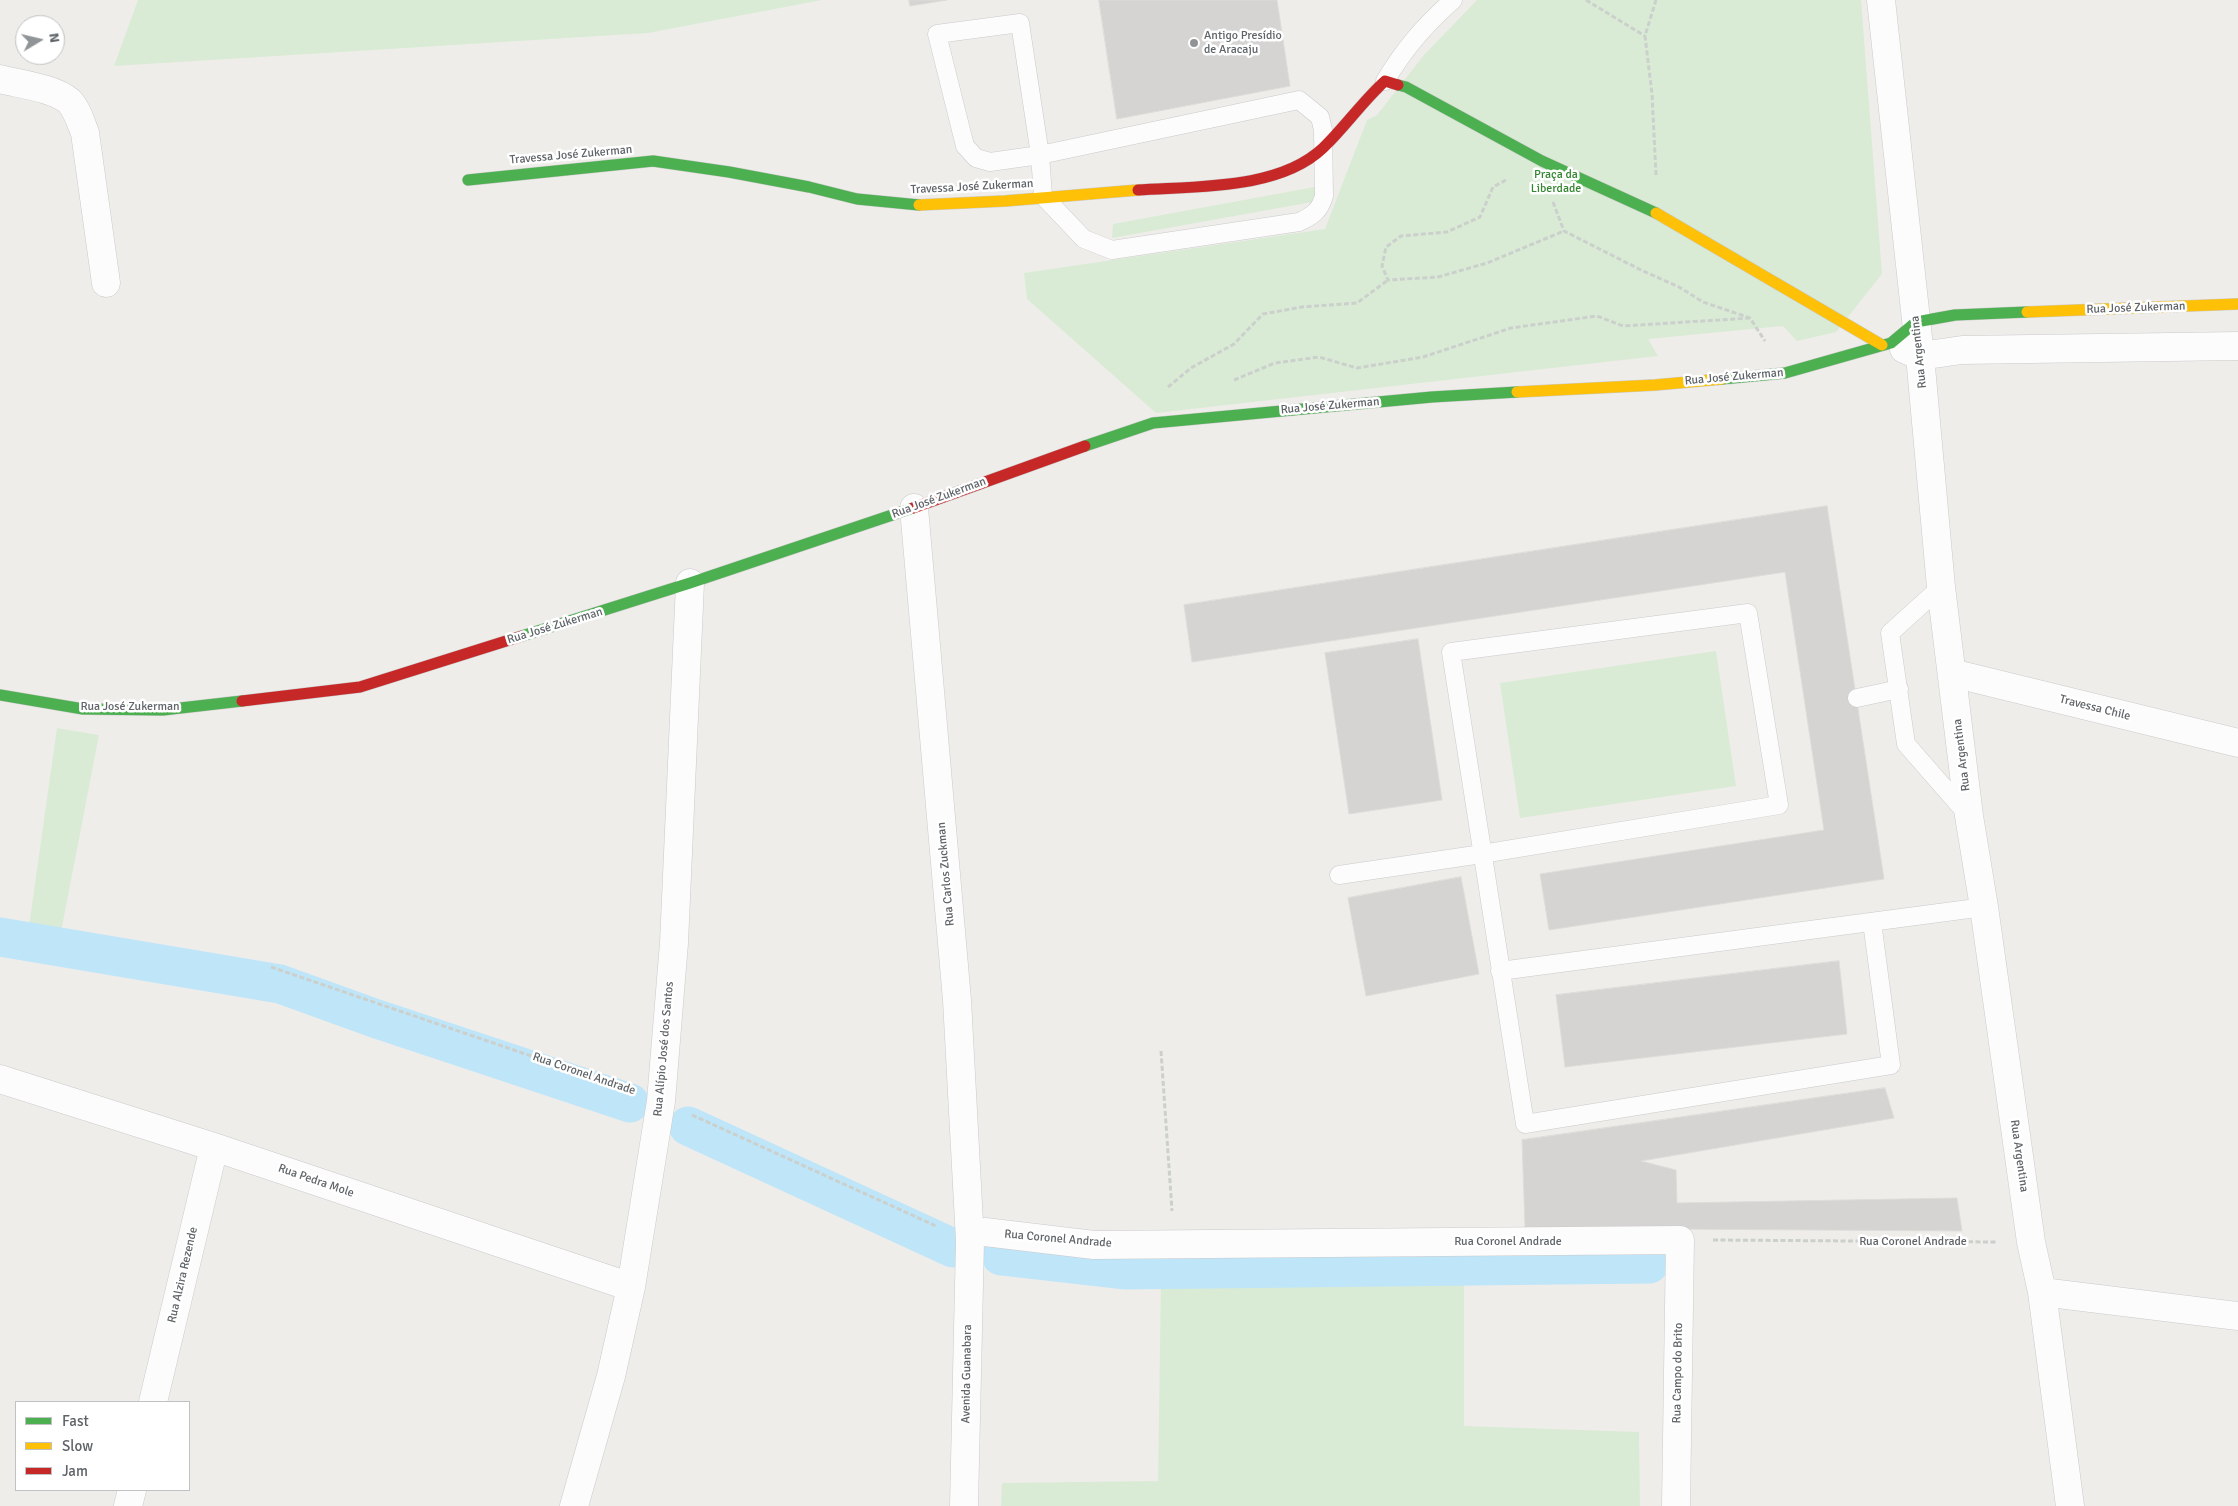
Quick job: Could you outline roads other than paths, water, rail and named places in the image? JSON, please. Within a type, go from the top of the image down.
[{"type":"street","name":"Rua Argentina","points":[[1881,0],[1920,356],[1941,587],[1969,816],[1984,908],[2031,1242],[2042,1292],[2070,1506]]},
{"type":"street","points":[[0,80],[52,92],[69,101],[77,115],[85,133],[106,282]]},
{"type":"street","name":"Travessa José Zukerman","points":[[468,180],[653,161],[738,173],[858,199],[918,205],[1252,181],[1280,174],[1304,162],[1323,148],[1364,100],[1385,81]]},
{"type":"street","points":[[1385,81],[1406,87],[1542,161],[1658,214],[1886,344],[1920,356],[1962,350],[2238,346]]},
{"type":"street","name":"Rua José Zukerman","points":[[0,695],[83,709],[163,710],[360,687],[690,583],[914,508],[1153,423],[1432,397],[1656,385],[1785,373],[1886,344],[1916,322],[1956,315],[2238,304]]},
{"type":"street","name":"Rua Carlos Zuckman","points":[[914,508],[978,1237]]},
{"type":"street","name":"Rua Alípio José dos Santos","points":[[574,1506],[611,1376],[631,1287],[661,1101],[674,943],[690,583]]},
{"type":"street","name":"Travessa Chile","points":[[1952,673],[2238,743]]},
{"type":"street","name":"Rua Pedra Mole","points":[[0,1078],[214,1147],[631,1287]]},
{"type":"street","name":"Rua Alzira Rezende","points":[[153,1401],[214,1147]]},
{"type":"street","name":"Rua Coronel Andrade","points":[[978,1237],[1094,1245],[1680,1240]]},
{"type":"street","name":"Avenida Guanabara","points":[[964,1506],[978,1237]]},
{"type":"street","name":"Rua Campo do Brito","points":[[1676,1506],[1680,1240]]},
{"type":"street","points":[[2042,1292],[2238,1316]]},
{"type":"street","points":[[128,1506],[132,1491]]},
{"type":"lane","points":[[1385,81],[1417,34],[1453,0]]},
{"type":"lane","points":[[1323,148],[1323,130],[1320,118],[1299,100],[1040,155],[990,162],[976,158],[965,146],[937,34],[1020,23],[1040,155],[1043,196],[1084,238],[1112,250],[1286,224],[1313,216],[1322,206],[1324,196],[1323,148]]},
{"type":"lane","points":[[1941,587],[1890,633],[1900,689],[1906,744],[1969,816]]},
{"type":"lane","points":[[1339,875],[1482,854],[1779,805],[1748,613],[1451,652],[1482,854],[1524,1124],[1891,1065],[1872,922]]},
{"type":"lane","points":[[1856,698],[1900,689]]},
{"type":"lane","points":[[1500,970],[1984,908]]},
{"type":"waterway","points":[[0,937],[280,984],[374,1018],[630,1103]]},
{"type":"waterway","points":[[688,1126],[953,1248]]},
{"type":"waterway","points":[[1001,1256],[1124,1270],[1649,1264]]},
{"type":"place","name":"Antigo Presídio de Aracaju","points":[[1194,43]]},
{"type":"park label","name":"Praça da Liberdade","points":[[1556,182]]}]
